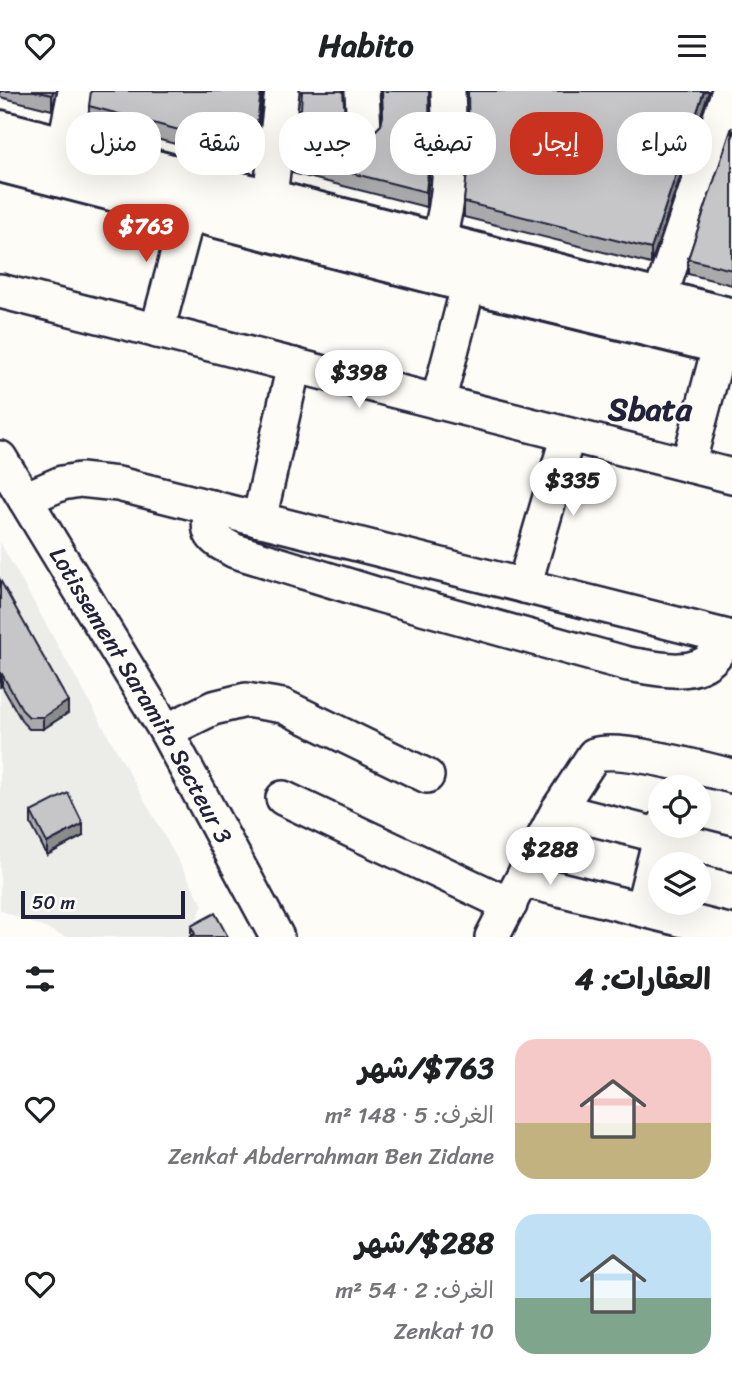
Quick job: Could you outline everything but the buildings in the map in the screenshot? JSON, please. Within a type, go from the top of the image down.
[{"type":"main road","points":[[0,130],[659,300],[728,336]]},
{"type":"main road","points":[[0,162],[469,283],[728,336]]},
{"type":"street","points":[[64,147],[75,91]]},
{"type":"street","points":[[270,198],[282,91]]},
{"type":"street","points":[[362,91],[363,112]]},
{"type":"street","points":[[438,241],[450,188],[448,91]]},
{"type":"street","points":[[659,300],[729,91]]},
{"type":"street","points":[[157,331],[189,211]]},
{"type":"street","points":[[438,402],[469,283]]},
{"type":"street","points":[[0,291],[732,476]]},
{"type":"street","points":[[688,465],[728,336]]},
{"type":"street","points":[[259,520],[294,365]]},
{"type":"street","points":[[524,586],[568,435]]},
{"type":"street","name":"Lotissement Saramito Secteur 3","points":[[0,458],[166,731],[277,937]]},
{"type":"street","points":[[25,499],[62,482],[80,480],[118,484],[212,507],[259,520],[729,637],[714,656],[703,664],[668,670],[628,664],[379,595],[235,551],[216,541],[209,533],[208,523],[212,507]]},
{"type":"street","points":[[166,731],[213,708],[246,700],[283,706],[427,776]]},
{"type":"street","points":[[492,937],[558,810],[594,755],[607,752],[677,775]]},
{"type":"street","points":[[711,776],[732,776]]},
{"type":"street","points":[[283,798],[516,893],[642,909],[732,932]]},
{"type":"street","points":[[558,810],[648,828]]},
{"type":"street","points":[[642,909],[660,838]]},
{"type":"street","points":[[684,838],[732,853]]},
{"type":"shaded area","points":[[0,542],[203,905],[189,937],[67,937],[0,910]]},
{"type":"district","name":"Sbata","points":[[650,409]]}]
